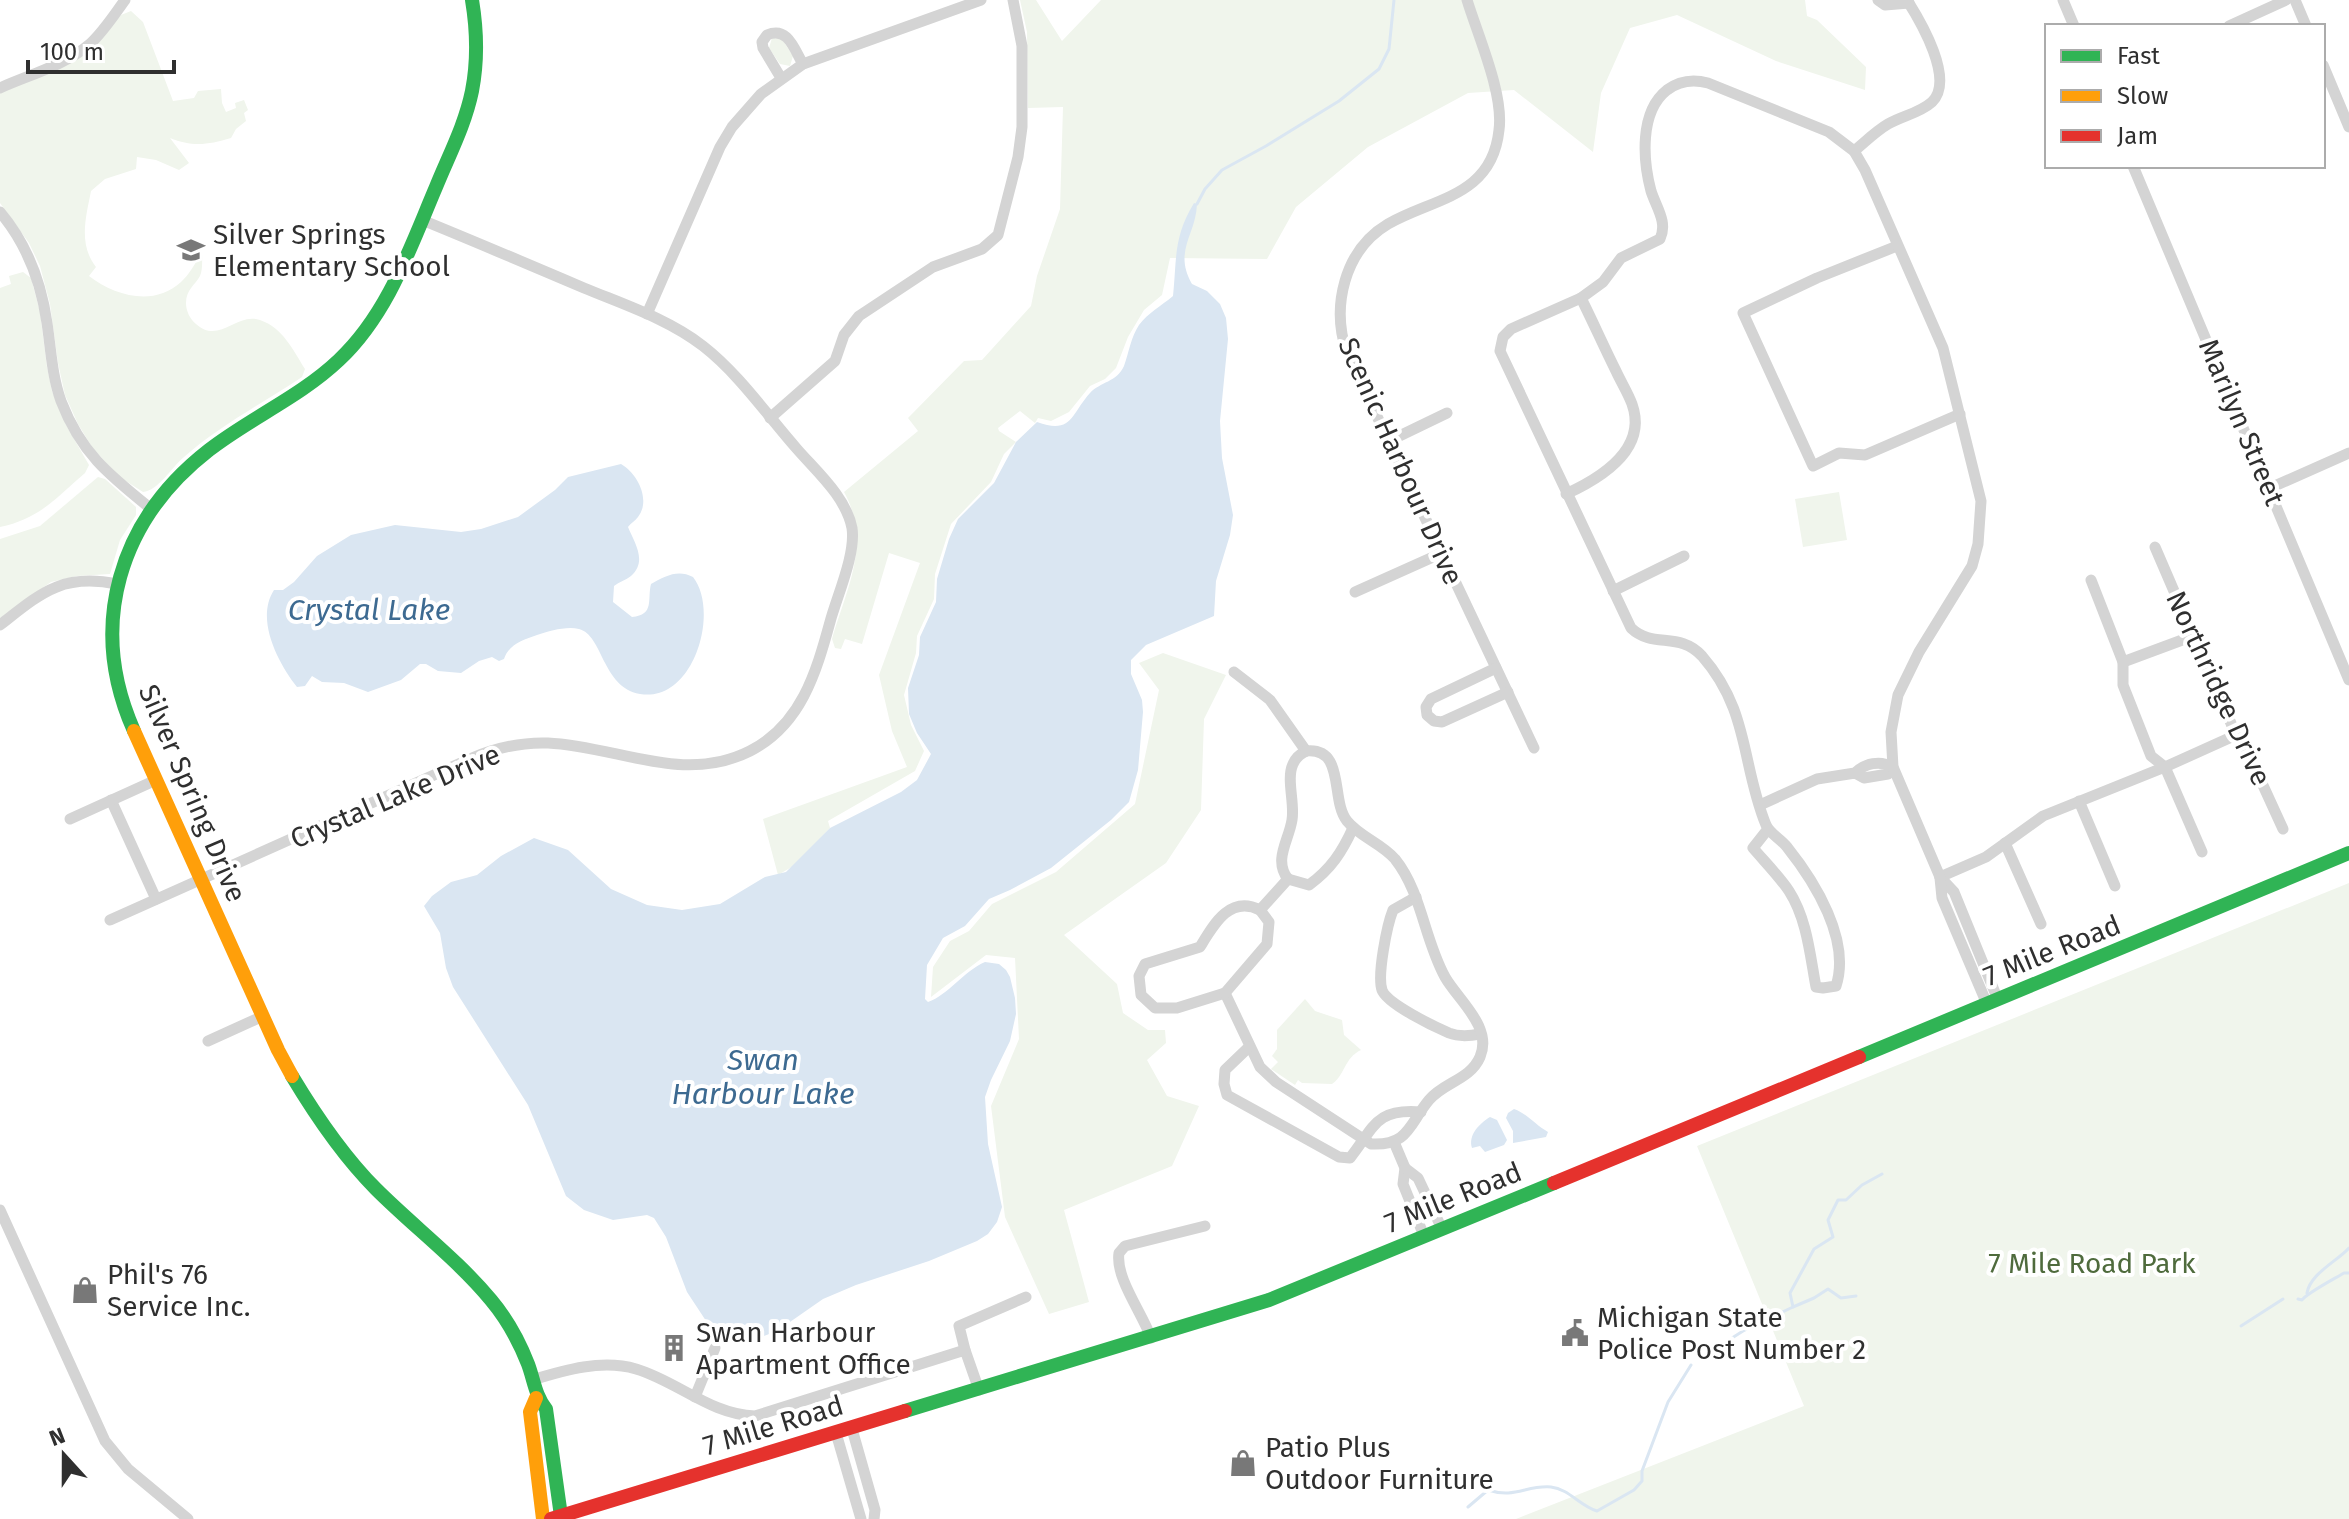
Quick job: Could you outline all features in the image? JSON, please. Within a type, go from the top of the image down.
[{"type":"street","points":[[0,88],[83,49],[101,32],[125,0]]},
{"type":"street","name":"Silver Spring Drive","points":[[472,0],[477,45],[472,94],[461,127],[385,304],[365,333],[321,375],[193,462],[170,484],[150,508],[130,543],[117,584],[111,624],[117,682],[126,712],[284,1061],[326,1130],[365,1178],[491,1301],[514,1337],[536,1398],[546,1409],[556,1517]]},
{"type":"street","points":[[647,314],[720,147],[752,103],[803,64],[981,0]]},
{"type":"street","points":[[770,418],[835,361],[844,335],[859,316],[933,267],[982,249],[998,235],[1018,157],[1022,127],[1022,46],[1013,0]]},
{"type":"street","name":"Scenic Harbour Drive","points":[[1467,0],[1500,109],[1499,135],[1493,153],[1483,170],[1464,189],[1380,230],[1352,264],[1341,294],[1339,322],[1342,339],[1534,748]]},
{"type":"street","points":[[1854,151],[1888,124],[1931,103],[1941,89],[1940,70],[1908,2],[1885,5],[1878,0]]},
{"type":"street","points":[[2063,0],[2073,24]]},
{"type":"street","points":[[2233,24],[2286,0]]},
{"type":"street","points":[[2295,0],[2305,24]]},
{"type":"street","points":[[781,78],[763,48],[762,42],[767,35],[777,32],[785,35],[803,64]]},
{"type":"street","points":[[2325,70],[2349,127]]},
{"type":"street","points":[[1768,829],[1753,848],[1789,892],[1799,912],[1808,940],[1816,987],[1836,986],[1841,971],[1840,951],[1824,906],[1815,885],[1800,864],[1768,829],[1736,709],[1711,667],[1698,652],[1684,642],[1647,638],[1628,624],[1501,356],[1503,337],[1511,329],[1581,298],[1603,282],[1621,258],[1656,243],[1662,234],[1663,222],[1646,172],[1645,144],[1654,106],[1662,95],[1673,86],[1691,81],[1708,83],[1829,132],[1854,151],[1943,348],[1981,501],[1976,555],[1903,682],[1893,714],[1893,767],[1940,877],[1954,892],[1992,1002]]},
{"type":"street","name":"Marilyn Street","points":[[2134,168],[2349,680]]},
{"type":"street","points":[[0,212],[21,240],[39,282],[55,381],[72,426],[100,467],[150,508]]},
{"type":"street","name":"Crystal Lake Drive","points":[[110,920],[472,758],[501,748],[522,744],[560,744],[676,766],[714,765],[740,756],[770,738],[795,713],[812,682],[852,536],[843,504],[714,355],[691,337],[647,314],[422,220]]},
{"type":"street","points":[[1897,246],[1817,278],[1743,313],[1813,466],[1839,453],[1865,455],[1960,414]]},
{"type":"street","points":[[1566,494],[1595,479],[1616,461],[1629,446],[1635,427],[1632,404],[1581,298]]},
{"type":"street","points":[[1389,441],[1447,413]]},
{"type":"street","points":[[2270,488],[2349,453]]},
{"type":"street","name":"Northridge Drive","points":[[2155,547],[2236,735],[2245,746],[2283,829]]},
{"type":"street","points":[[1355,592],[1442,553]]},
{"type":"street","points":[[1613,591],[1684,556]]},
{"type":"street","points":[[2091,580],[2123,662],[2123,685],[2151,756],[2165,767],[2202,852]]},
{"type":"street","points":[[0,625],[45,590],[63,583],[98,581],[117,584]]},
{"type":"street","points":[[2123,662],[2193,636]]},
{"type":"street","points":[[1496,668],[1431,699],[1426,707],[1427,715],[1434,721],[1442,722],[1508,692]]},
{"type":"street","points":[[1234,672],[1270,700],[1306,751]]},
{"type":"street","points":[[1940,877],[1986,857],[2034,821],[2236,735]]},
{"type":"street","points":[[1225,993],[1260,1067],[1276,1082],[1371,1144],[1394,1142],[1410,1129],[1434,1095],[1459,1081],[1472,1069],[1483,1047],[1480,1034],[1471,1012],[1440,968],[1429,943],[1416,897],[1394,859],[1373,840],[1353,828],[1338,806],[1331,760],[1322,753],[1306,751],[1298,755],[1292,767],[1292,818],[1281,861],[1288,879],[1309,885],[1327,872],[1344,850],[1353,828]]},
{"type":"street","points":[[1760,805],[1817,779],[1855,773],[1863,766],[1885,763],[1893,767]]},
{"type":"street","points":[[70,819],[156,780]]},
{"type":"street","points":[[111,800],[156,899]]},
{"type":"street","points":[[2079,801],[2115,886]]},
{"type":"street","points":[[2005,843],[2041,924]]},
{"type":"street","name":"7 Mile Road","points":[[556,1517],[1269,1300],[2349,853]]},
{"type":"street","points":[[1260,910],[1288,879]]},
{"type":"street","points":[[1416,897],[1400,903],[1393,910],[1383,954],[1382,989],[1390,1001],[1451,1034],[1480,1034]]},
{"type":"street","points":[[1238,905],[1251,905],[1260,910],[1269,922],[1267,944],[1225,993],[1177,1008],[1155,1008],[1141,995],[1139,976],[1145,964],[1200,947],[1213,925],[1226,912],[1238,905]]},
{"type":"street","points":[[208,1041],[263,1016]]},
{"type":"street","points":[[1249,1047],[1225,1070],[1227,1095],[1339,1157],[1350,1158],[1373,1124],[1384,1116],[1395,1112],[1421,1112]]},
{"type":"street","points":[[1394,1142],[1405,1168],[1418,1178],[1442,1229]]},
{"type":"street","points":[[1405,1168],[1403,1184],[1424,1236]]},
{"type":"street","points":[[0,1210],[105,1441],[128,1469],[188,1519]]},
{"type":"street","points":[[1151,1338],[1121,1269],[1119,1253],[1125,1246],[1205,1226]]},
{"type":"street","points":[[979,1390],[959,1326],[1026,1297]]},
{"type":"street","points":[[695,1397],[715,1348]]},
{"type":"street","points":[[532,1380],[588,1367],[623,1366],[652,1375],[729,1413],[755,1416],[965,1350]]},
{"type":"street","name":"Silver Spring Drive","points":[[536,1398],[530,1412],[543,1519]]},
{"type":"street","points":[[852,1429],[875,1510],[874,1519]]},
{"type":"street","points":[[836,1433],[861,1519]]},
{"type":"green space","points":[[1020,0],[1036,0],[1062,41],[1101,0],[1805,0],[1807,16],[1817,20],[1866,67],[1865,90],[1776,61],[1677,15],[1630,28],[1601,93],[1593,152],[1514,90],[1468,93],[1368,147],[1296,207],[1267,259],[1170,258],[1162,295],[1144,310],[1128,337],[1116,368],[1105,379],[1090,386],[1069,412],[1051,421],[1038,418],[1035,423],[1020,411],[998,428],[1016,442],[1004,454],[991,482],[951,524],[935,574],[934,599],[917,636],[916,653],[904,695],[911,725],[924,751],[915,771],[828,821],[830,828],[795,865],[778,875],[763,819],[907,767],[892,731],[879,675],[920,563],[889,553],[862,644],[845,639],[841,649],[835,648],[832,639],[850,583],[856,547],[856,529],[844,492],[918,431],[908,418],[964,361],[982,360],[1031,306],[1037,276],[1060,209],[1063,107],[1028,108],[1027,32]]},
{"type":"green space","points":[[131,11],[143,22],[173,101],[194,98],[198,91],[221,89],[226,112],[236,108],[235,103],[244,100],[248,110],[244,113],[246,121],[231,138],[200,144],[170,138],[189,163],[179,170],[156,160],[137,157],[136,169],[105,179],[91,191],[85,240],[96,267],[89,276],[122,293],[135,296],[159,294],[184,279],[202,251],[201,273],[186,298],[188,312],[194,322],[204,330],[212,331],[243,320],[260,320],[281,334],[305,369],[302,377],[212,435],[184,457],[159,483],[143,492],[118,476],[92,447],[78,424],[65,395],[50,304],[40,266],[29,243],[0,203],[0,93],[69,63],[121,15]]},
{"type":"green space","points":[[772,38],[782,39],[793,56],[790,66],[780,64],[769,48]]},
{"type":"green space","points":[[23,272],[31,278],[40,312],[52,391],[66,425],[89,465],[85,473],[36,513],[0,527],[0,288],[11,284],[9,276]]},
{"type":"green space","points":[[98,477],[105,479],[136,507],[136,515],[120,540],[110,574],[77,576],[51,582],[0,618],[0,539],[40,526]]},
{"type":"green space","points":[[1839,492],[1847,540],[1803,547],[1795,499]]},
{"type":"green space","points":[[1163,653],[1226,675],[1204,719],[1201,810],[1166,863],[1064,935],[1117,984],[1123,1013],[1148,1030],[1165,1030],[1166,1043],[1147,1060],[1167,1096],[1199,1106],[1172,1166],[1064,1210],[1089,1302],[1049,1314],[1005,1217],[991,1106],[1019,1039],[1015,958],[986,955],[931,997],[933,967],[950,941],[969,931],[992,904],[1056,872],[1135,804],[1159,690],[1139,663]]},
{"type":"green space","name":"7 Mile Road Park","points":[[2349,883],[2349,1519],[1516,1519],[1804,1406],[1697,1146]]},
{"type":"green space","points":[[1305,999],[1315,1011],[1342,1020],[1344,1035],[1361,1050],[1351,1057],[1332,1084],[1302,1083],[1298,1080],[1295,1085],[1271,1069],[1278,1062],[1272,1056],[1277,1049],[1277,1030]]},
{"type":"water","name":"Swan Harbour Lake","points":[[1194,203],[1197,204],[1196,215],[1185,252],[1187,272],[1192,284],[1207,291],[1220,304],[1226,318],[1228,339],[1220,421],[1222,458],[1233,515],[1216,581],[1214,616],[1146,645],[1131,660],[1131,674],[1142,700],[1143,712],[1138,770],[1129,802],[1051,868],[989,899],[965,926],[943,938],[927,965],[925,999],[928,1002],[985,962],[999,964],[1010,977],[1016,1014],[1010,1041],[985,1097],[988,1144],[1002,1207],[997,1222],[988,1234],[977,1241],[823,1299],[777,1331],[751,1341],[714,1333],[687,1292],[666,1237],[654,1218],[647,1215],[613,1220],[584,1210],[566,1196],[528,1105],[453,987],[440,933],[424,906],[451,882],[477,875],[501,856],[534,838],[568,850],[611,889],[647,905],[682,910],[720,904],[765,877],[786,872],[830,828],[901,792],[917,780],[931,754],[909,714],[908,688],[919,655],[920,637],[936,602],[937,579],[958,519],[994,483],[1016,442],[1037,422],[1057,426],[1064,424],[1090,393],[1121,371],[1139,325],[1173,296],[1179,238]]},
{"type":"water","name":"Crystal Lake","points":[[621,464],[633,474],[641,488],[643,503],[638,517],[628,527],[638,552],[639,564],[631,576],[614,586],[613,602],[632,617],[639,616],[649,605],[651,584],[677,574],[693,577],[701,592],[704,611],[697,652],[688,670],[675,684],[659,693],[640,694],[627,689],[610,672],[587,633],[574,628],[527,639],[513,646],[504,659],[499,661],[492,657],[479,661],[461,673],[438,671],[420,664],[401,680],[368,692],[344,683],[322,682],[312,676],[305,686],[297,687],[283,666],[268,627],[267,614],[274,590],[283,590],[317,556],[351,535],[395,525],[461,532],[481,529],[518,517],[568,477]]},
{"type":"water","points":[[1514,1109],[1548,1132],[1546,1137],[1513,1143],[1513,1131],[1506,1118]]},
{"type":"water","points":[[1490,1117],[1497,1120],[1507,1140],[1504,1145],[1485,1152],[1480,1146],[1472,1148],[1475,1130]]},
{"type":"waterway","points":[[1197,204],[1205,189],[1222,170],[1339,101],[1379,69],[1389,49],[1394,0]]},
{"type":"waterway","points":[[1699,1359],[1743,1331],[1793,1307],[1790,1293],[1814,1249],[1833,1237],[1828,1220],[1838,1200],[1846,1200],[1862,1185],[1882,1174]]},
{"type":"waterway","points":[[2307,1293],[2318,1274],[2349,1248]]},
{"type":"waterway","points":[[2298,1299],[2302,1300],[2328,1282],[2349,1273]]},
{"type":"waterway","points":[[1793,1307],[1828,1289],[1841,1298],[1856,1296]]},
{"type":"waterway","points":[[2241,1326],[2283,1299]]},
{"type":"waterway","points":[[1468,1507],[1488,1490],[1506,1493],[1551,1487],[1597,1511],[1634,1490],[1642,1481],[1642,1471],[1668,1402],[1691,1365]]},
{"type":"traffic: fast","points":[[134,731],[120,691],[113,652],[113,614],[120,577],[133,542],[153,509],[178,478],[225,438],[324,373],[356,342],[371,322],[396,279],[417,233],[469,104],[476,56],[472,0]]},
{"type":"traffic: fast","points":[[1859,1057],[2349,853]]},
{"type":"traffic: fast","points":[[292,1076],[352,1163],[390,1203],[464,1271],[491,1300],[517,1339],[546,1409],[561,1516]]},
{"type":"traffic: fast","points":[[905,1411],[1269,1300],[1554,1183]]},
{"type":"traffic: slow","points":[[134,731],[292,1076]]},
{"type":"traffic: slow","points":[[536,1398],[530,1412],[543,1519]]},
{"type":"traffic: jam","points":[[1554,1183],[1859,1057]]},
{"type":"traffic: jam","points":[[551,1519],[905,1411]]},
{"type":"place","name":"Silver Springs Elementary School","points":[[191,250]]},
{"type":"place","name":"Phil's 76 Service Inc.","points":[[85,1290]]},
{"type":"place","name":"Michigan State Police Post Number 2","points":[[1575,1333]]},
{"type":"place","name":"Swan Harbour Apartment Office","points":[[674,1348]]},
{"type":"place","name":"Patio Plus Outdoor Furniture","points":[[1243,1463]]}]
